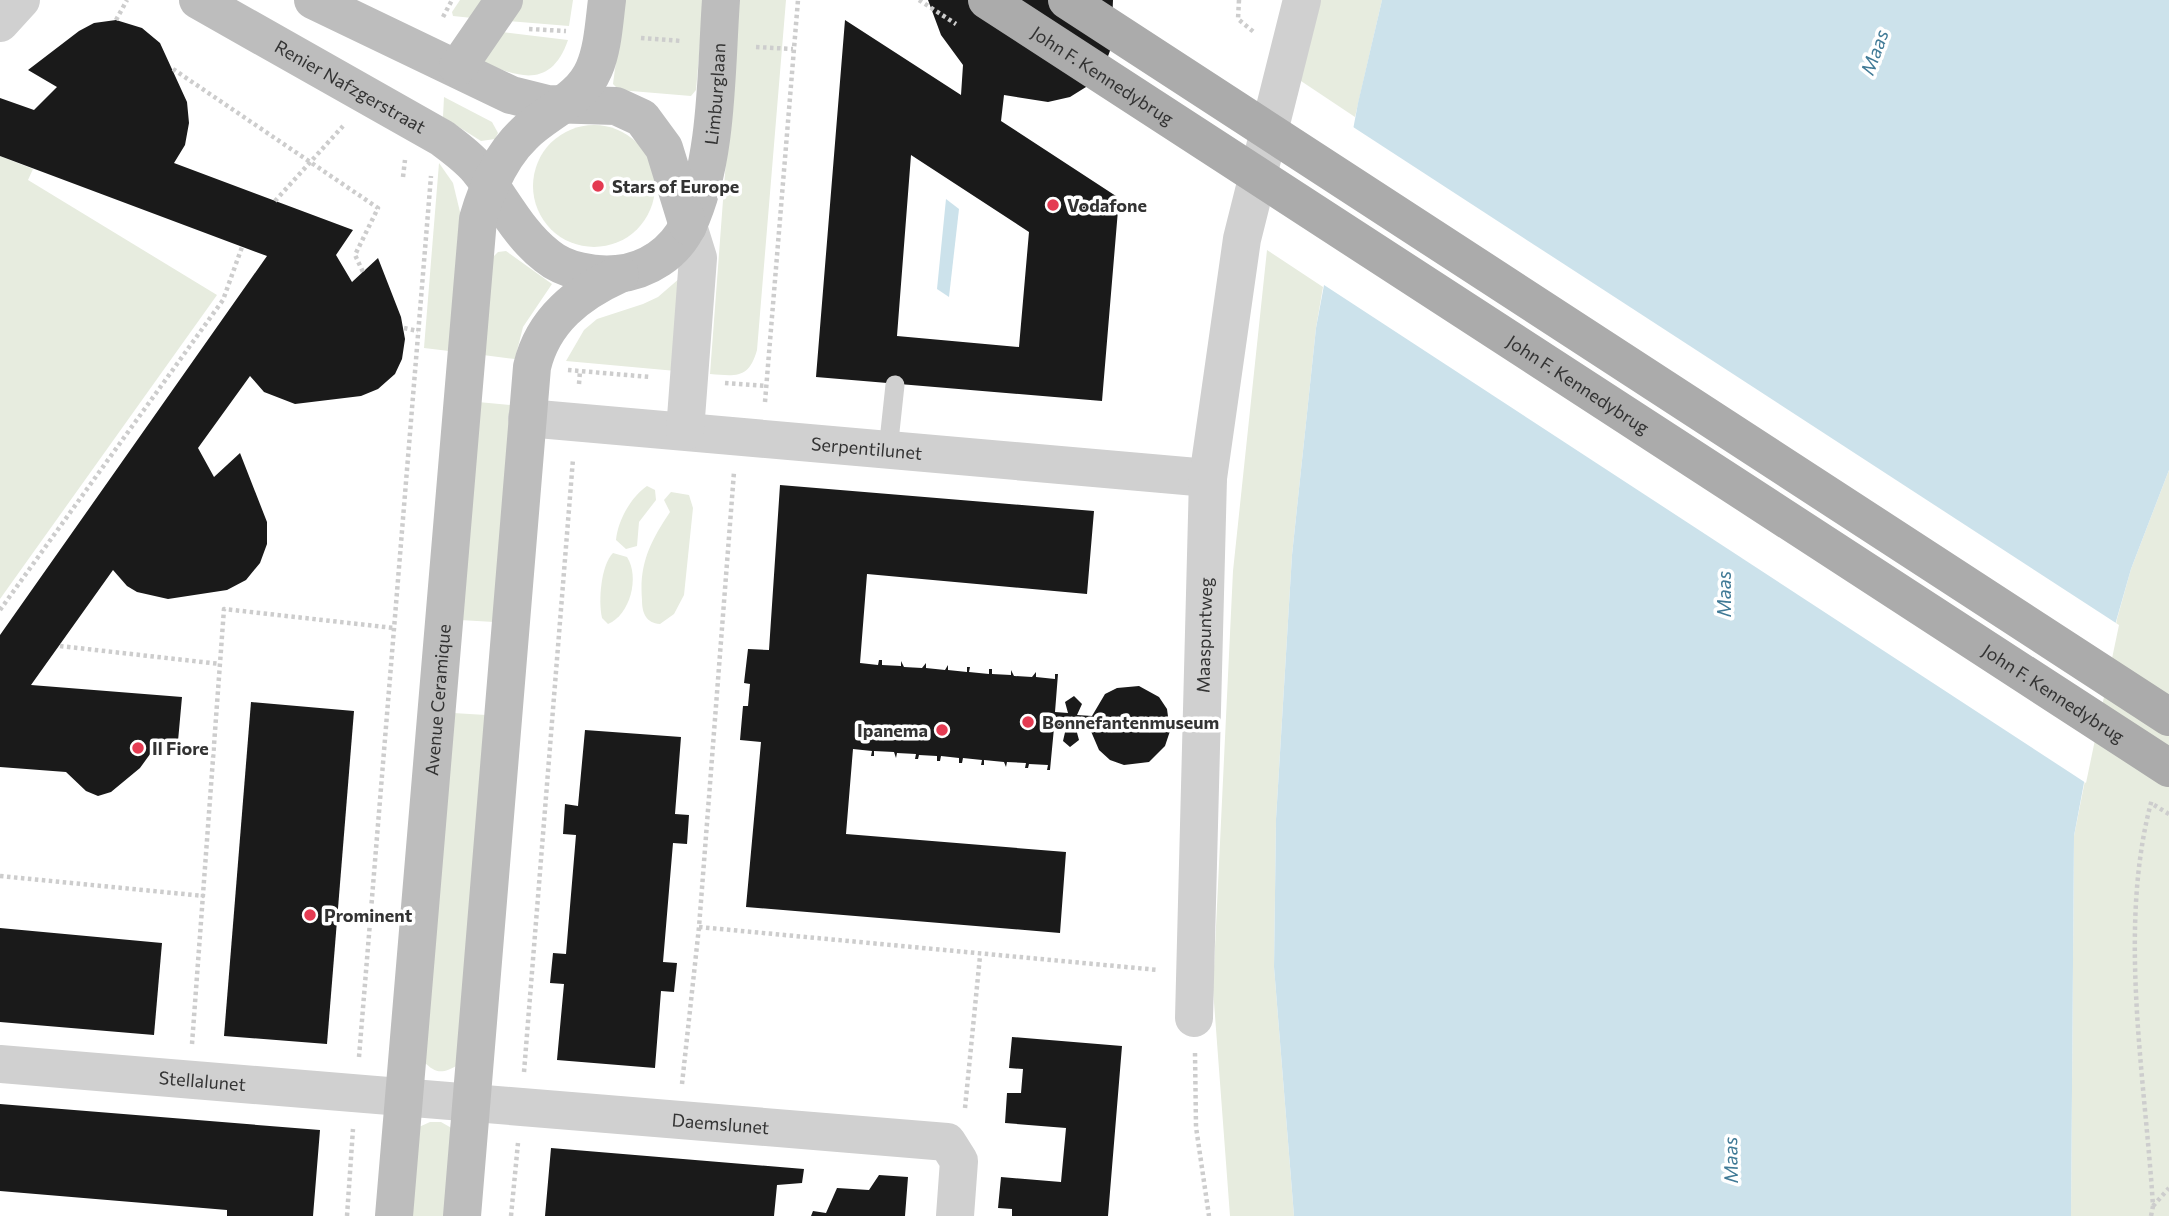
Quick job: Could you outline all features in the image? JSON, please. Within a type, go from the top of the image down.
[{"type":"main road","name":"John F. Kennedybrug","points":[[987,0],[2162,777]]},
{"type":"main road","points":[[1067,0],[2169,717]]},
{"type":"street","points":[[0,23],[21,0]]},
{"type":"street","name":"Renier Nafzgerstraat","points":[[198,0],[434,133],[477,167],[490,185]]},
{"type":"street","points":[[313,0],[511,94],[563,105],[606,104],[642,118],[664,148],[698,258],[685,432]]},
{"type":"street","points":[[458,67],[504,0]]},
{"type":"street","points":[[607,0],[595,68],[584,85],[563,105],[515,143],[490,185],[527,236],[547,257],[579,270],[621,274]]},
{"type":"street","name":"Limburglaan","points":[[688,226],[699,194],[710,135],[721,0]]},
{"type":"street","name":"Maaspuntweg","points":[[1194,1018],[1208,478],[1242,239],[1302,0]]},
{"type":"street","name":"Avenue Ceramique","points":[[394,1216],[474,247],[478,219],[490,185]]},
{"type":"street","points":[[462,1216],[527,418],[535,355],[550,325],[581,295],[621,274],[647,267],[661,258],[688,226]]},
{"type":"street","name":"Serpentilunet","points":[[527,418],[1208,478]]},
{"type":"street","name":"Stellalunet","points":[[0,1064],[471,1104]]},
{"type":"street","name":"Daemslunet","points":[[471,1104],[947,1142],[959,1161]]},
{"type":"street","points":[[955,1216],[959,1161]]},
{"type":"lane","points":[[888,450],[895,386]]},
{"type":"path","points":[[116,20],[127,0]]},
{"type":"path","points":[[443,21],[445,9],[452,0]]},
{"type":"path","points":[[766,386],[798,0]]},
{"type":"path","points":[[628,37],[689,42]]},
{"type":"path","points":[[783,48],[793,50]]},
{"type":"path","points":[[173,69],[378,208],[355,255],[363,272]]},
{"type":"path","points":[[275,201],[344,125]]},
{"type":"path","points":[[403,177],[406,152]]},
{"type":"path","points":[[347,1216],[430,192]]},
{"type":"path","points":[[0,610],[223,300],[242,247]]},
{"type":"path","points":[[404,328],[418,331]]},
{"type":"path","points":[[511,1216],[576,422]]},
{"type":"path","points":[[678,1120],[699,927],[737,436]]},
{"type":"path","points":[[189,1079],[224,609],[395,628]]},
{"type":"path","points":[[60,646],[220,664]]},
{"type":"path","points":[[2151,1216],[2153,1206],[2140,1030],[2137,922],[2142,843],[2162,777]]},
{"type":"path","points":[[0,876],[204,896]]},
{"type":"path","points":[[699,927],[980,956],[1196,974]]},
{"type":"path","points":[[959,1161],[980,956]]},
{"type":"path","points":[[1194,1018],[1196,1126],[1209,1216]]},
{"type":"path","points":[[2153,1206],[2169,1188]]},
{"type":"shaded area","points":[[460,0],[494,0],[482,19],[453,16],[452,12]]},
{"type":"shaded area","points":[[516,0],[573,0],[569,26],[508,21]]},
{"type":"shaded area","points":[[624,0],[704,0],[696,90],[691,96],[619,90],[613,84]]},
{"type":"shaded area","points":[[738,0],[786,0],[757,350],[745,371],[727,375],[710,374]]},
{"type":"shaded area","points":[[1312,0],[1382,0],[1355,117],[1295,77]]},
{"type":"shaded area","points":[[494,31],[568,40],[551,67],[541,73],[517,74],[476,59]]},
{"type":"shaded area","points":[[444,97],[492,122],[498,133],[495,139],[481,141],[443,117]]},
{"type":"shaded area","points":[[594,125],[617,130],[637,143],[650,163],[655,186],[650,209],[637,229],[617,242],[594,247],[571,242],[551,229],[538,209],[533,186],[538,163],[551,143],[571,130]]},
{"type":"shaded area","points":[[0,156],[33,169],[28,180],[217,295],[0,599]]},
{"type":"shaded area","points":[[439,163],[453,183],[460,212],[449,351],[424,348]]},
{"type":"shaded area","points":[[1267,250],[1323,287],[1316,328],[1292,555],[1276,819],[1274,967],[1294,1216],[1230,1216],[1213,989],[1233,571]]},
{"type":"shaded area","points":[[506,251],[552,284],[523,327],[515,359],[483,355],[493,257],[498,252]]},
{"type":"shaded area","points":[[680,278],[676,371],[566,361],[584,330],[597,319],[658,297]]},
{"type":"shaded area","points":[[478,402],[511,405],[494,622],[460,620]]},
{"type":"shaded area","points":[[2169,470],[2169,1216],[2071,1216],[2074,836],[2117,619],[2131,569]]},
{"type":"shaded area","points":[[647,486],[655,490],[656,500],[639,522],[637,546],[626,549],[616,540],[619,525],[631,503]]},
{"type":"shaded area","points":[[671,492],[689,495],[693,508],[684,595],[674,614],[660,624],[651,622],[644,613],[642,575],[647,554],[670,512],[664,500]]},
{"type":"shaded area","points":[[613,553],[627,557],[631,565],[633,585],[622,613],[608,624],[602,618],[601,593],[603,574]]},
{"type":"shaded area","points":[[453,713],[486,715],[458,1065],[439,1071],[423,1061]]},
{"type":"shaded area","points":[[430,1122],[441,1122],[455,1130],[447,1216],[412,1216],[419,1127]]},
{"type":"water","name":"Maas","points":[[1382,0],[2169,0],[2169,470],[2131,569],[2111,639],[2074,836],[2071,1216],[1294,1216],[1274,967],[1276,819],[1292,555],[1316,328],[1358,103]]},
{"type":"water","points":[[946,199],[959,209],[949,297],[937,289]]},
{"type":"pier","points":[[1350,125],[2119,625],[2086,783],[1321,283]]},
{"type":"building","name":"Vodafone","points":[[928,0],[1113,0],[1111,48],[1107,59],[1086,87],[1070,97],[1048,102],[1004,95],[1001,121],[1119,198],[1102,401],[816,377],[845,20],[961,95],[963,65],[941,35]],"holes":[[[911,155],[1029,232],[1019,347],[897,336]]]},
{"type":"building","points":[[116,20],[142,28],[160,43],[187,102],[189,123],[185,145],[174,163],[353,230],[336,255],[352,282],[378,258],[401,317],[405,339],[402,359],[395,374],[378,389],[361,396],[295,404],[264,392],[250,376],[198,448],[214,477],[240,453],[267,522],[267,544],[260,563],[246,580],[227,590],[168,599],[137,592],[127,586],[113,570],[31,685],[182,697],[177,752],[153,750],[140,768],[111,792],[98,796],[86,791],[66,772],[0,767],[0,635],[267,256],[0,156],[0,98],[34,110],[57,87],[28,70],[79,31],[94,23]]},
{"type":"building","points":[[780,485],[1094,511],[1087,594],[867,574],[860,663],[878,665],[879,660],[882,660],[882,665],[901,666],[901,661],[904,667],[922,668],[926,663],[926,668],[945,670],[948,665],[948,670],[967,672],[967,667],[970,667],[969,672],[989,674],[989,669],[992,669],[992,674],[1011,675],[1011,670],[1014,676],[1032,677],[1036,672],[1036,677],[1055,679],[1055,674],[1058,674],[1055,712],[1068,713],[1065,702],[1074,696],[1082,704],[1077,715],[1092,716],[1105,694],[1117,688],[1139,686],[1159,697],[1167,709],[1170,731],[1165,746],[1149,762],[1124,765],[1110,760],[1099,750],[1090,729],[1076,729],[1079,740],[1070,747],[1063,741],[1066,728],[1054,728],[1050,770],[1047,770],[1048,765],[1029,764],[1028,768],[1025,768],[1026,763],[1007,762],[1006,767],[1004,762],[984,760],[984,765],[981,765],[982,760],[963,758],[962,763],[959,763],[959,758],[941,756],[940,761],[937,761],[937,756],[919,755],[918,759],[915,759],[916,754],[897,753],[896,758],[894,752],[874,751],[874,756],[871,756],[872,751],[853,749],[846,834],[1066,852],[1060,933],[746,907],[761,742],[740,740],[743,706],[748,706],[750,684],[744,683],[748,649],[769,650]]},
{"type":"building","points":[[251,702],[354,711],[327,1044],[224,1036]]},
{"type":"building","points":[[585,730],[681,737],[675,814],[689,815],[687,844],[673,843],[663,962],[677,963],[674,992],[661,991],[655,1068],[557,1060],[564,984],[550,983],[553,953],[566,954],[576,835],[563,834],[565,804],[578,806]]},
{"type":"building","points":[[0,928],[162,943],[154,1035],[0,1022]]},
{"type":"building","points":[[1012,1037],[1122,1046],[1108,1216],[1012,1216],[1012,1209],[998,1208],[1001,1177],[1061,1182],[1066,1128],[1005,1123],[1007,1093],[1021,1093],[1023,1069],[1009,1068]]},
{"type":"building","points":[[0,1104],[320,1130],[313,1216],[227,1216],[227,1210],[0,1191]]},
{"type":"building","points":[[551,1148],[804,1169],[802,1183],[777,1185],[774,1216],[545,1216]]},
{"type":"building","points":[[879,1175],[908,1177],[905,1216],[811,1216],[813,1211],[826,1213],[837,1188],[869,1190]]},
{"type":"place","name":"Stars of Europe","points":[[598,186]]},
{"type":"place","name":"Vodafone","points":[[1053,205]]},
{"type":"place","name":"Bonnefantenmuseum","points":[[1028,722]]},
{"type":"place","name":"Ipanema","points":[[942,730]]},
{"type":"place","name":"Il Fiore","points":[[138,748]]},
{"type":"place","name":"Prominent","points":[[310,915]]}]
